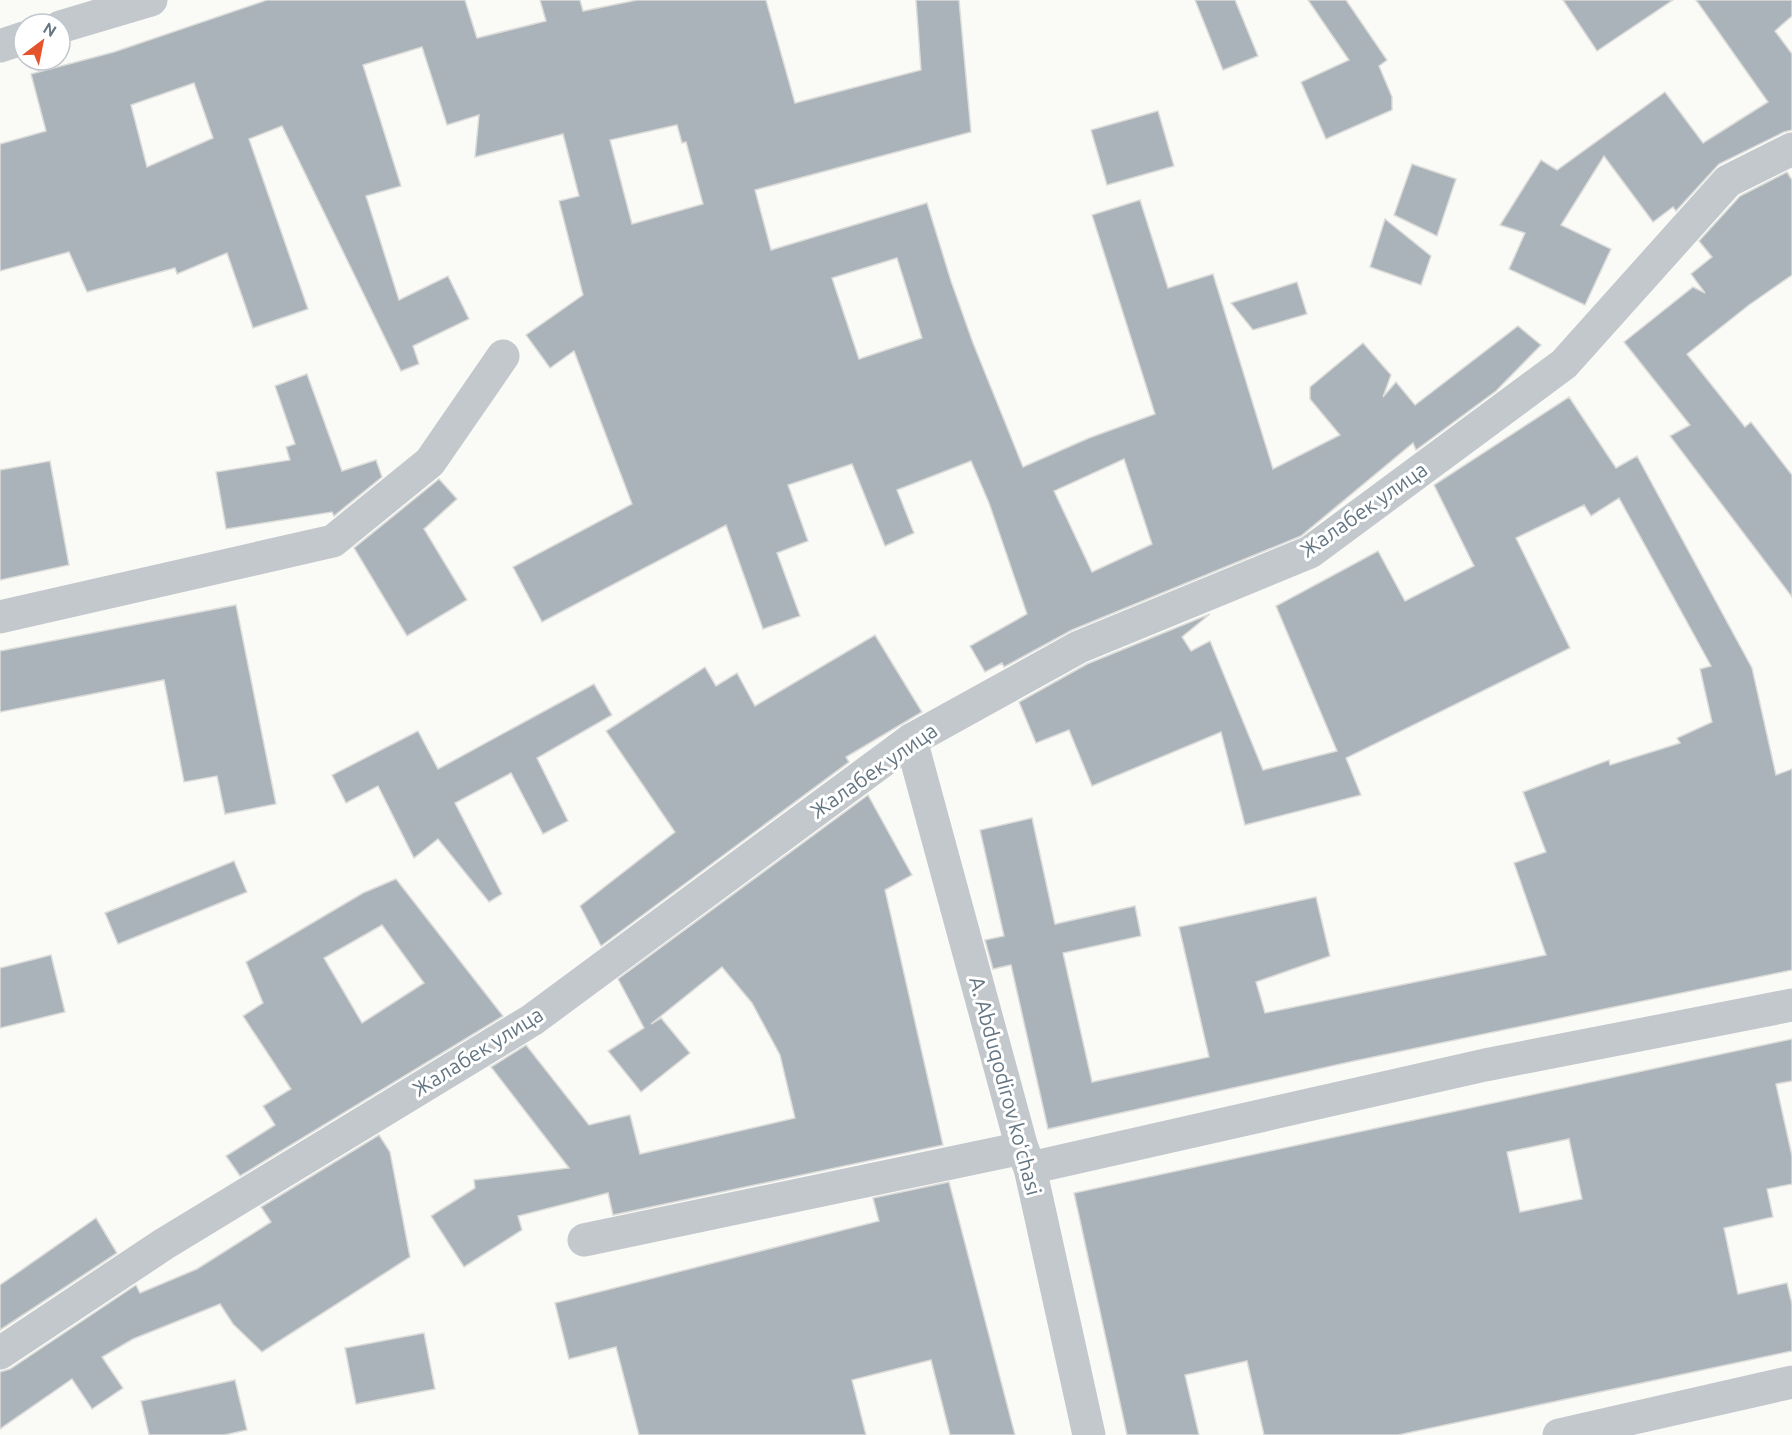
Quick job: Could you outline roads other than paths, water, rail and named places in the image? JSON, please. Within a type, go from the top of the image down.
[{"type":"street","points":[[72,23],[151,0]]},
{"type":"street","name":"Жалабек улица","points":[[0,1353],[164,1244],[532,1020],[910,740],[1079,647],[1310,552],[1564,364],[1728,181],[1792,149]]},
{"type":"street","points":[[0,617],[333,541],[430,462],[503,356]]},
{"type":"street","name":"A. Abduqodirov koʻchasi","points":[[910,740],[1026,1158],[1089,1435]]},
{"type":"street","points":[[584,1240],[1026,1158],[1792,1005]]},
{"type":"street","points":[[1559,1435],[1792,1382]]}]
